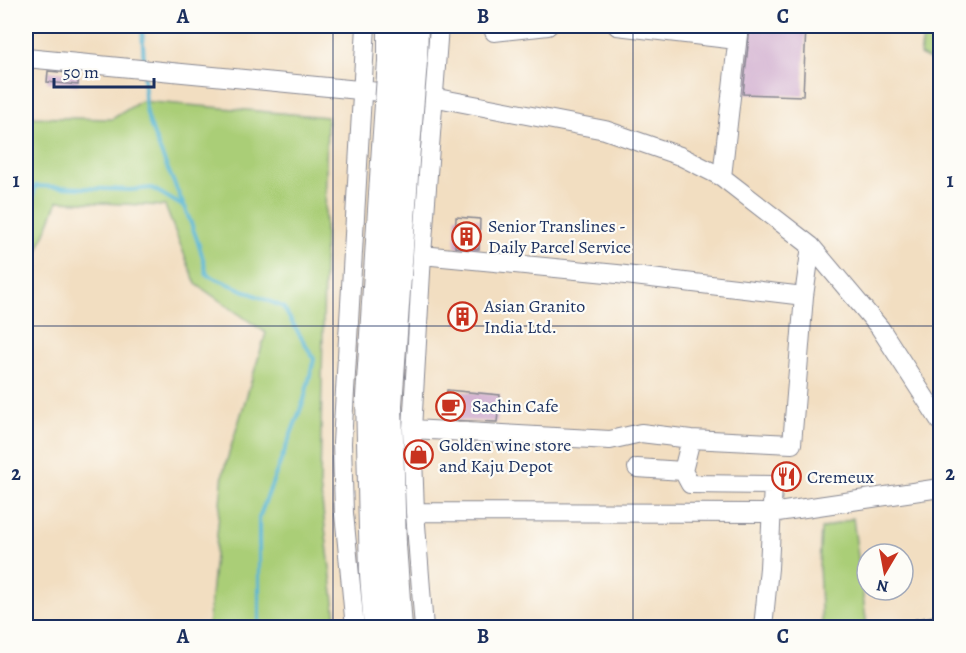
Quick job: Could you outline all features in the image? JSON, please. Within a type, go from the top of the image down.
[{"type":"highway","points":[[391,26],[403,61]]},
{"type":"highway","points":[[377,627],[373,574],[369,397],[403,61],[414,26]]},
{"type":"highway","points":[[396,147],[389,405],[393,545],[399,627]]},
{"type":"street","points":[[355,627],[344,513],[342,443],[366,26]]},
{"type":"street","points":[[424,627],[415,512],[412,429],[432,97],[439,26]]},
{"type":"street","points":[[494,32],[548,26]]},
{"type":"street","points":[[616,26],[738,33],[722,177]]},
{"type":"street","points":[[26,58],[432,97],[605,130],[680,156],[722,177],[812,246],[880,327],[939,415]]},
{"type":"street","points":[[412,429],[610,440],[641,434],[792,444],[804,296],[812,246]]},
{"type":"street","points":[[422,255],[617,274],[804,296]]},
{"type":"street","points":[[691,439],[682,471],[690,484],[773,485],[763,627]]},
{"type":"street","points":[[637,468],[682,471]]},
{"type":"street","points":[[415,512],[771,513],[940,488]]},
{"type":"street","points":[[917,627],[940,624]]},
{"type":"green space","points":[[925,26],[940,26],[940,65],[920,55]]},
{"type":"green space","points":[[141,101],[327,117],[320,485],[337,627],[208,627],[223,473],[266,333],[196,284],[165,206],[58,201],[32,265],[26,263],[26,117],[112,119]]},
{"type":"green space","points":[[853,518],[856,542],[855,602],[864,602],[867,627],[822,627],[819,566],[821,529]]},
{"type":"building","points":[[750,26],[806,26],[803,96],[743,94]]},
{"type":"building","points":[[48,71],[79,74],[78,85],[47,82]]},
{"type":"building","name":"Senior Translines - Daily Parcel Service","points":[[456,217],[480,219],[479,249],[455,247]]},
{"type":"building","name":"Asian Granito India Ltd.","points":[[459,307],[471,310],[468,326],[456,323]]},
{"type":"building","points":[[447,390],[500,395],[497,422],[444,420]]},
{"type":"waterway","points":[[142,26],[144,64]]},
{"type":"waterway","points":[[144,76],[148,118],[188,215],[207,275],[283,307],[314,359],[304,400],[259,518],[259,628]]},
{"type":"waterway","points":[[26,241],[35,186],[130,190],[152,188],[186,208]]},
{"type":"place","name":"Senior Translines - Daily Parcel Service","points":[[467,236]]},
{"type":"place","name":"Asian Granito India Ltd.","points":[[463,316]]},
{"type":"place","name":"Sachin Cafe","points":[[451,406]]},
{"type":"place","name":"Golden wine store and Kaju Depot","points":[[418,455]]},
{"type":"place","name":"Cremeux","points":[[786,477]]}]
